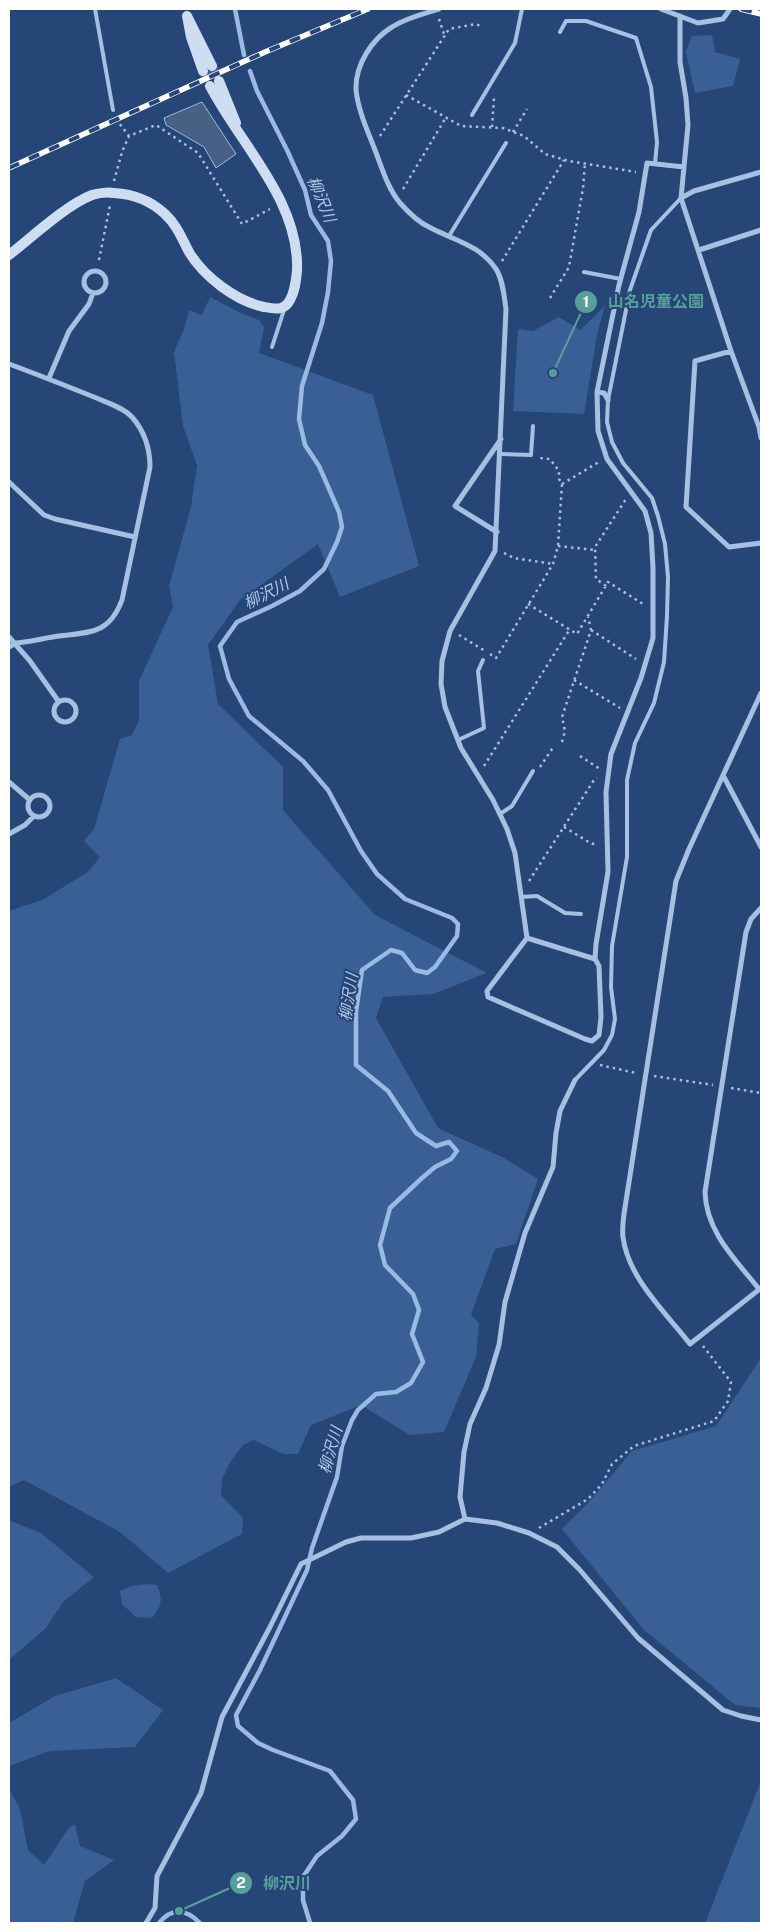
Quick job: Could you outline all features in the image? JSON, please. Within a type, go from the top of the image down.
[{"type":"street","points":[[439,9],[408,19],[392,27],[378,38],[366,54],[359,70],[356,88],[359,108],[388,185],[399,202],[413,216],[427,226],[465,242],[482,253],[497,270],[503,289],[506,309],[495,550],[450,631],[442,661],[441,684],[445,707],[458,740],[500,814],[515,853],[527,938],[487,991],[488,997],[585,1040],[592,1041],[599,1034],[601,1017],[599,966],[595,959],[608,872],[606,792],[611,754],[641,678],[653,638],[651,533],[645,511],[607,459],[598,431],[597,392],[621,279],[639,212],[647,163],[684,167]]},
{"type":"street","points":[[661,9],[698,23],[708,23],[723,19],[730,9]]},
{"type":"street","points":[[186,12],[212,66]]},
{"type":"street","points":[[186,12],[191,37],[203,71]]},
{"type":"street","points":[[680,16],[680,62],[688,125],[681,198],[731,351],[760,426],[761,438]]},
{"type":"street","points":[[9,255],[67,210],[93,195],[113,193],[131,196],[155,206],[166,214],[174,224],[190,253],[219,284],[257,305],[276,310],[285,307],[292,298],[296,277],[296,246],[292,230],[281,202],[240,134],[221,108],[214,83]]},
{"type":"street","points":[[681,198],[694,192],[761,172]]},
{"type":"street","points":[[699,250],[761,230]]},
{"type":"street","points":[[96,271],[105,277],[106,284],[103,290],[93,293],[85,286],[85,279],[89,273],[96,271]]},
{"type":"street","points":[[50,378],[69,331],[89,304],[93,293]]},
{"type":"street","points":[[731,351],[695,361],[686,507],[729,547],[761,543]]},
{"type":"street","points":[[9,364],[50,378],[114,406],[131,416],[142,430],[150,450],[150,467],[122,600],[112,620],[90,633],[16,643],[9,647]]},
{"type":"street","points":[[597,392],[604,393],[608,400]]},
{"type":"street","points":[[497,532],[455,506],[501,439]]},
{"type":"street","points":[[9,482],[44,515],[54,519],[135,537]]},
{"type":"street","points":[[9,637],[16,643],[59,702]]},
{"type":"street","points":[[761,692],[676,881],[624,1214],[622,1236],[626,1255],[637,1277],[690,1344],[760,1289],[716,1233],[709,1218],[706,1203],[706,1176],[746,932],[751,920],[761,908]]},
{"type":"street","points":[[70,701],[75,706],[76,712],[70,720],[60,720],[55,715],[55,708],[59,702],[70,701]]},
{"type":"street","points":[[724,777],[761,847]]},
{"type":"street","points":[[9,782],[30,800]]},
{"type":"street","points":[[9,834],[26,825],[34,816],[44,816],[49,811],[50,804],[47,798],[37,796],[30,800],[28,807],[34,816]]},
{"type":"street","points":[[527,938],[595,959]]},
{"type":"street","points":[[465,1519],[460,1497],[464,1452],[470,1424],[486,1388],[499,1346],[505,1302],[525,1233],[553,1167],[560,1111],[575,1080]]},
{"type":"street","points":[[146,1923],[155,1908],[157,1876],[201,1793],[222,1717],[302,1563],[346,1542],[361,1538],[411,1538],[439,1532],[465,1519],[497,1523],[529,1533],[557,1547],[579,1569],[638,1638],[723,1710],[761,1720]]},
{"type":"lane","points":[[95,9],[113,110]]},
{"type":"lane","points":[[472,115],[515,43],[522,9]]},
{"type":"lane","points":[[560,32],[566,21],[586,21],[636,38],[651,87],[657,142],[655,164]]},
{"type":"lane","points":[[449,236],[506,143]]},
{"type":"lane","points":[[575,1080],[604,1050],[612,1035],[615,1019],[610,987],[612,954],[627,857],[626,780],[635,743],[654,703],[664,662],[667,616],[668,577],[665,544],[658,516],[652,498],[623,463],[612,442],[607,422],[608,400],[630,290],[651,230],[681,198]]},
{"type":"lane","points":[[584,272],[621,279]]},
{"type":"lane","points":[[272,347],[285,307]]},
{"type":"lane","points":[[500,454],[531,455],[533,426]]},
{"type":"lane","points":[[458,740],[484,728],[478,671],[483,660]]},
{"type":"lane","points":[[500,814],[512,806],[533,771]]},
{"type":"lane","points":[[521,898],[537,896],[565,913],[580,914]]},
{"type":"path","points":[[438,16],[444,34]]},
{"type":"path","points":[[379,137],[444,34],[449,29],[476,24],[480,26]]},
{"type":"path","points":[[492,127],[494,94]]},
{"type":"path","points":[[406,95],[461,126],[504,128],[524,136],[546,154],[564,160],[636,172]]},
{"type":"path","points":[[513,132],[527,109]]},
{"type":"path","points":[[113,110],[116,119],[129,136]]},
{"type":"path","points":[[402,190],[446,118]]},
{"type":"path","points":[[114,181],[122,152],[129,136],[156,125],[198,153],[242,224],[273,207]]},
{"type":"path","points":[[501,262],[564,160]]},
{"type":"path","points":[[550,298],[569,267],[583,188],[584,163]]},
{"type":"path","points":[[98,260],[111,203]]},
{"type":"path","points":[[459,635],[496,658],[553,564],[558,546],[562,484],[559,479],[559,471],[550,459],[531,455]]},
{"type":"path","points":[[562,484],[600,461]]},
{"type":"path","points":[[606,586],[596,579],[595,547],[626,498]]},
{"type":"path","points":[[558,546],[595,550]]},
{"type":"path","points":[[504,554],[514,558],[553,564]]},
{"type":"path","points":[[528,604],[577,634],[608,582],[645,606]]},
{"type":"path","points":[[562,742],[564,731],[562,717],[591,630],[588,616]]},
{"type":"path","points":[[483,768],[570,629]]},
{"type":"path","points":[[591,630],[639,662]]},
{"type":"path","points":[[574,680],[621,709]]},
{"type":"path","points":[[533,771],[542,766],[554,746]]},
{"type":"path","points":[[580,756],[601,769]]},
{"type":"path","points":[[528,882],[594,780],[599,777]]},
{"type":"path","points":[[564,827],[592,844],[599,843]]},
{"type":"path","points":[[592,1063],[645,1075],[761,1093]]},
{"type":"path","points":[[529,1533],[588,1499],[602,1484],[612,1464],[634,1446],[655,1438],[700,1427],[714,1421],[728,1402],[731,1382],[697,1339]]},
{"type":"shaded area","points":[[712,35],[715,52],[740,59],[733,86],[695,93],[686,52],[692,36]]},
{"type":"shaded area","points":[[202,102],[236,154],[216,168],[204,147],[166,125],[164,118]]},
{"type":"shaded area","points":[[210,297],[259,320],[264,327],[259,353],[373,395],[419,566],[340,597],[318,544],[240,600],[208,645],[218,704],[283,767],[283,810],[375,915],[487,973],[433,994],[383,997],[376,1018],[438,1128],[504,1158],[538,1179],[516,1244],[495,1249],[471,1315],[479,1323],[476,1357],[444,1432],[410,1435],[361,1405],[311,1425],[298,1454],[283,1454],[254,1440],[243,1445],[231,1461],[222,1479],[221,1495],[243,1518],[242,1534],[168,1573],[120,1532],[24,1480],[9,1487],[9,911],[42,900],[88,872],[100,857],[84,841],[94,829],[120,739],[132,735],[139,721],[139,681],[173,607],[169,586],[191,507],[197,465],[183,426],[174,352],[184,329],[189,310],[202,315]]},
{"type":"shaded area","points":[[605,305],[597,335],[584,414],[513,411],[518,329],[533,331],[559,317],[580,330]]},
{"type":"shaded area","points":[[761,1358],[761,1708],[735,1705],[643,1629],[562,1529],[589,1502],[632,1451],[716,1426]]},
{"type":"shaded area","points":[[9,1520],[41,1533],[94,1577],[63,1602],[46,1628],[9,1660]]},
{"type":"shaded area","points":[[157,1585],[161,1599],[160,1606],[152,1618],[136,1617],[122,1604],[120,1591],[132,1586]]},
{"type":"shaded area","points":[[116,1678],[163,1710],[135,1747],[50,1751],[9,1766],[9,1723],[55,1696]]},
{"type":"shaded area","points":[[761,1781],[761,1923],[705,1923]]},
{"type":"shaded area","points":[[9,1789],[20,1809],[28,1850],[44,1865],[68,1829],[75,1824],[80,1846],[114,1860],[85,1881],[73,1923],[9,1923]]},
{"type":"waterway","name":"柳沢川","points":[[235,9],[244,55]]},
{"type":"waterway","name":"柳沢川","points":[[250,71],[257,91],[305,190],[311,215],[328,241],[331,261],[328,292],[322,323],[302,386],[299,419],[305,445],[319,466],[339,512],[342,527],[324,569],[300,591],[237,622],[220,646],[229,679],[249,716],[303,761],[328,790],[361,851],[377,874],[405,899],[452,918],[458,924],[457,936],[435,967],[427,973],[415,970],[402,953],[391,950],[362,970],[356,1012],[356,1065],[388,1091],[416,1133],[436,1146],[449,1142],[457,1151],[451,1159],[435,1167],[390,1208],[380,1245],[385,1265],[413,1294],[419,1310],[412,1334],[423,1362],[411,1383],[396,1392],[376,1394],[358,1410],[352,1420],[342,1446],[337,1477],[312,1548],[307,1570],[260,1670],[236,1715],[238,1726],[258,1743],[330,1771],[353,1800],[356,1819],[342,1836],[317,1856],[303,1877],[303,1900],[310,1923]]},
{"type":"waterway","name":"柳沢川","points":[[159,1923],[174,1912],[190,1915],[200,1923]]},
{"type":"tunnel","points":[[212,66],[219,81]]},
{"type":"tunnel","points":[[203,71],[210,86]]},
{"type":"railway","points":[[9,168],[265,52],[368,9]]},
{"type":"railway","points":[[741,9],[761,14]]},
{"type":"place","name":"山名児童公園","points":[[553,373]]},
{"type":"place","name":"柳沢川","points":[[179,1911]]}]
